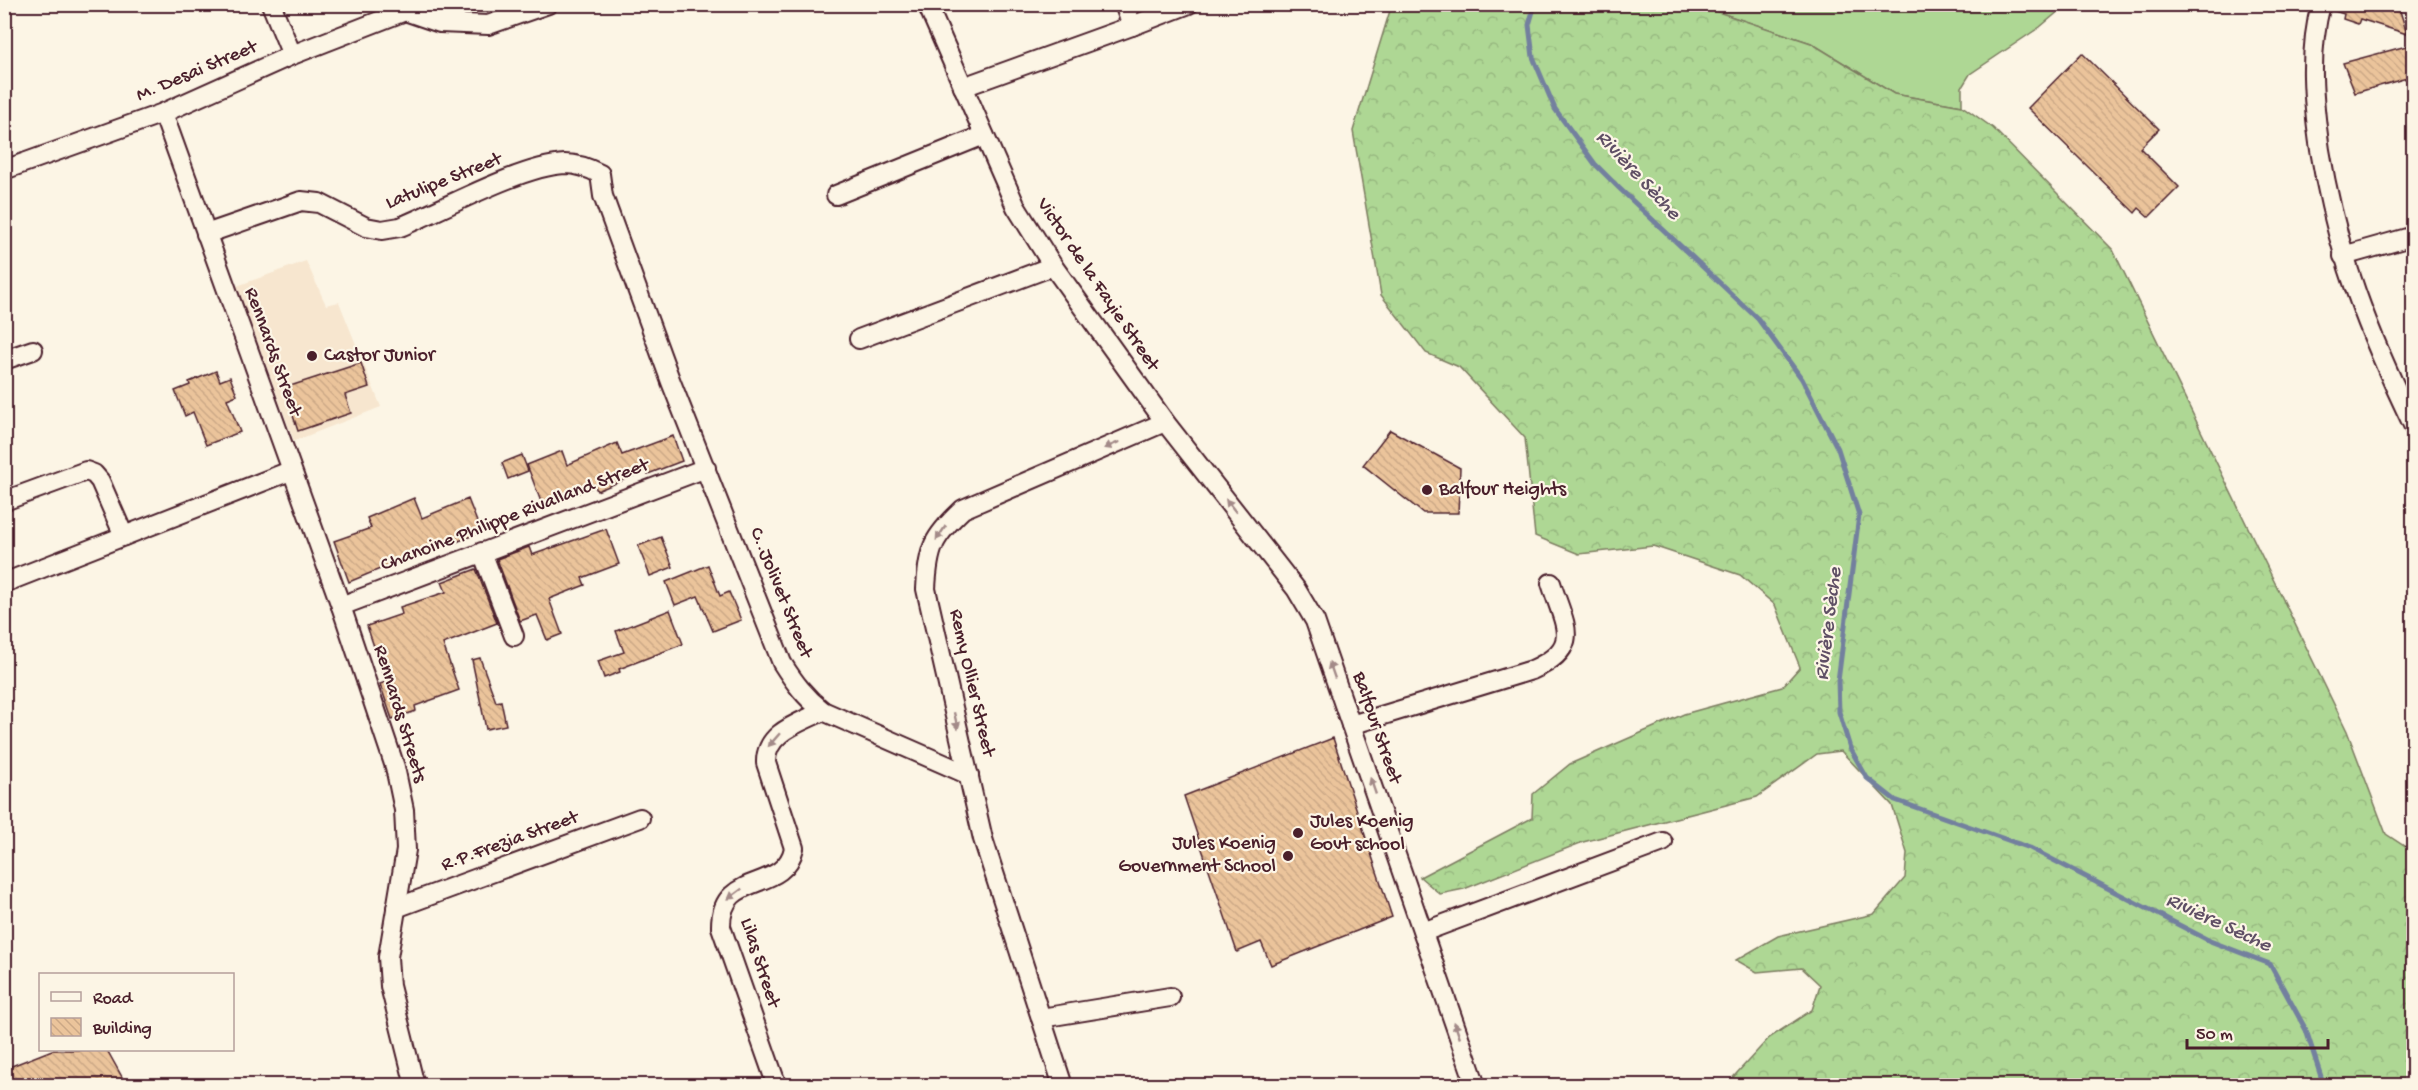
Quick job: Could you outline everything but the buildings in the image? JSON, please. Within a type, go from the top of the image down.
[{"type":"street","points":[[271,4],[292,56]]},
{"type":"street","points":[[406,7],[440,23],[488,25],[548,4]]},
{"type":"street","name":"Victor de la Fayie Street","points":[[927,4],[1016,207],[1053,266],[1165,422]]},
{"type":"street","points":[[1124,4],[1132,26]]},
{"type":"street","points":[[963,87],[1189,4]]},
{"type":"street","points":[[2321,4],[2311,65],[2315,115],[2327,194],[2343,256],[2369,332],[2414,427]]},
{"type":"street","name":"M. Desai Street","points":[[4,170],[163,113],[406,7]]},
{"type":"street","name":"Rennards Street","points":[[163,113],[290,471],[341,606]]},
{"type":"street","points":[[836,195],[984,135]]},
{"type":"street","name":"Latulipe Street","points":[[206,234],[301,201],[319,203],[366,227],[382,230],[400,227],[537,170],[565,164],[587,167],[600,174]]},
{"type":"street","name":"C..Jolivet Street","points":[[600,174],[603,196],[782,663],[808,699],[824,711],[969,775]]},
{"type":"street","points":[[2343,256],[2414,236]]},
{"type":"street","points":[[860,339],[1053,266]]},
{"type":"street","points":[[4,360],[33,350]]},
{"type":"street","name":"Balfour Street","points":[[1165,422],[1296,589],[1316,621],[1476,1086]]},
{"type":"street","name":"Remy Ollier Street","points":[[1063,1086],[983,839],[926,590],[927,559],[940,531],[963,509],[1165,422]]},
{"type":"street","name":"Chanoine Philippe Rivalland Street","points":[[341,606],[706,468]]},
{"type":"street","points":[[8,500],[86,471],[94,474],[99,481],[124,536]]},
{"type":"street","points":[[4,583],[290,471]]},
{"type":"street","points":[[482,552],[514,636]]},
{"type":"street","points":[[1352,725],[1532,670],[1553,661],[1566,647],[1566,630],[1551,583]]},
{"type":"street","name":"Rennards Streets","points":[[341,606],[395,767],[404,810],[406,850],[388,957],[390,986],[415,1086]]},
{"type":"street","name":"Lilas Street","points":[[777,1086],[721,927],[721,913],[726,901],[735,891],[786,868],[791,859],[794,848],[766,763],[765,752],[778,734],[824,711]]},
{"type":"street","name":"R.P.Frezia Street","points":[[396,908],[640,818]]},
{"type":"street","points":[[1423,932],[1663,842]]},
{"type":"street","points":[[1041,1018],[1170,997]]},
{"type":"shaded area","name":"Castor Junior","points":[[306,261],[326,305],[339,302],[381,407],[294,441],[237,286]]},
{"type":"green space","points":[[1392,4],[1697,5],[1811,43],[1894,94],[1962,106],[1993,128],[2113,250],[2347,731],[2386,834],[2413,852],[2413,1085],[1726,1085],[1769,1038],[1812,1010],[1820,985],[1802,968],[1757,972],[1736,960],[1778,936],[1874,914],[1905,878],[1907,853],[1892,805],[1841,751],[1817,754],[1757,797],[1583,842],[1464,889],[1440,894],[1420,877],[1532,818],[1533,794],[1570,764],[1684,714],[1782,687],[1800,667],[1775,605],[1740,575],[1653,546],[1579,554],[1535,536],[1525,438],[1459,367],[1426,353],[1381,295],[1353,131]]},
{"type":"green space","points":[[1697,5],[2066,5],[2040,27],[1970,74],[1962,87],[1962,106],[1894,94],[1811,43]]},
{"type":"waterway","name":"Rivière Sèche","points":[[1535,4],[1529,25],[1533,57],[1555,109],[1595,164],[1758,319],[1802,379],[1838,449],[1859,515],[1838,681],[1839,712],[1850,748],[1867,778],[1895,800],[2030,848],[2210,941],[2270,964],[2306,1030],[2324,1086]]},
{"type":"place","name":"Castor Junior","points":[[312,356]]},
{"type":"place","name":"Balfour Heights","points":[[1427,490]]},
{"type":"place","name":"Jules Koenig Govt school","points":[[1298,833]]},
{"type":"place","name":"Jules Koenig Government School","points":[[1288,856]]}]
